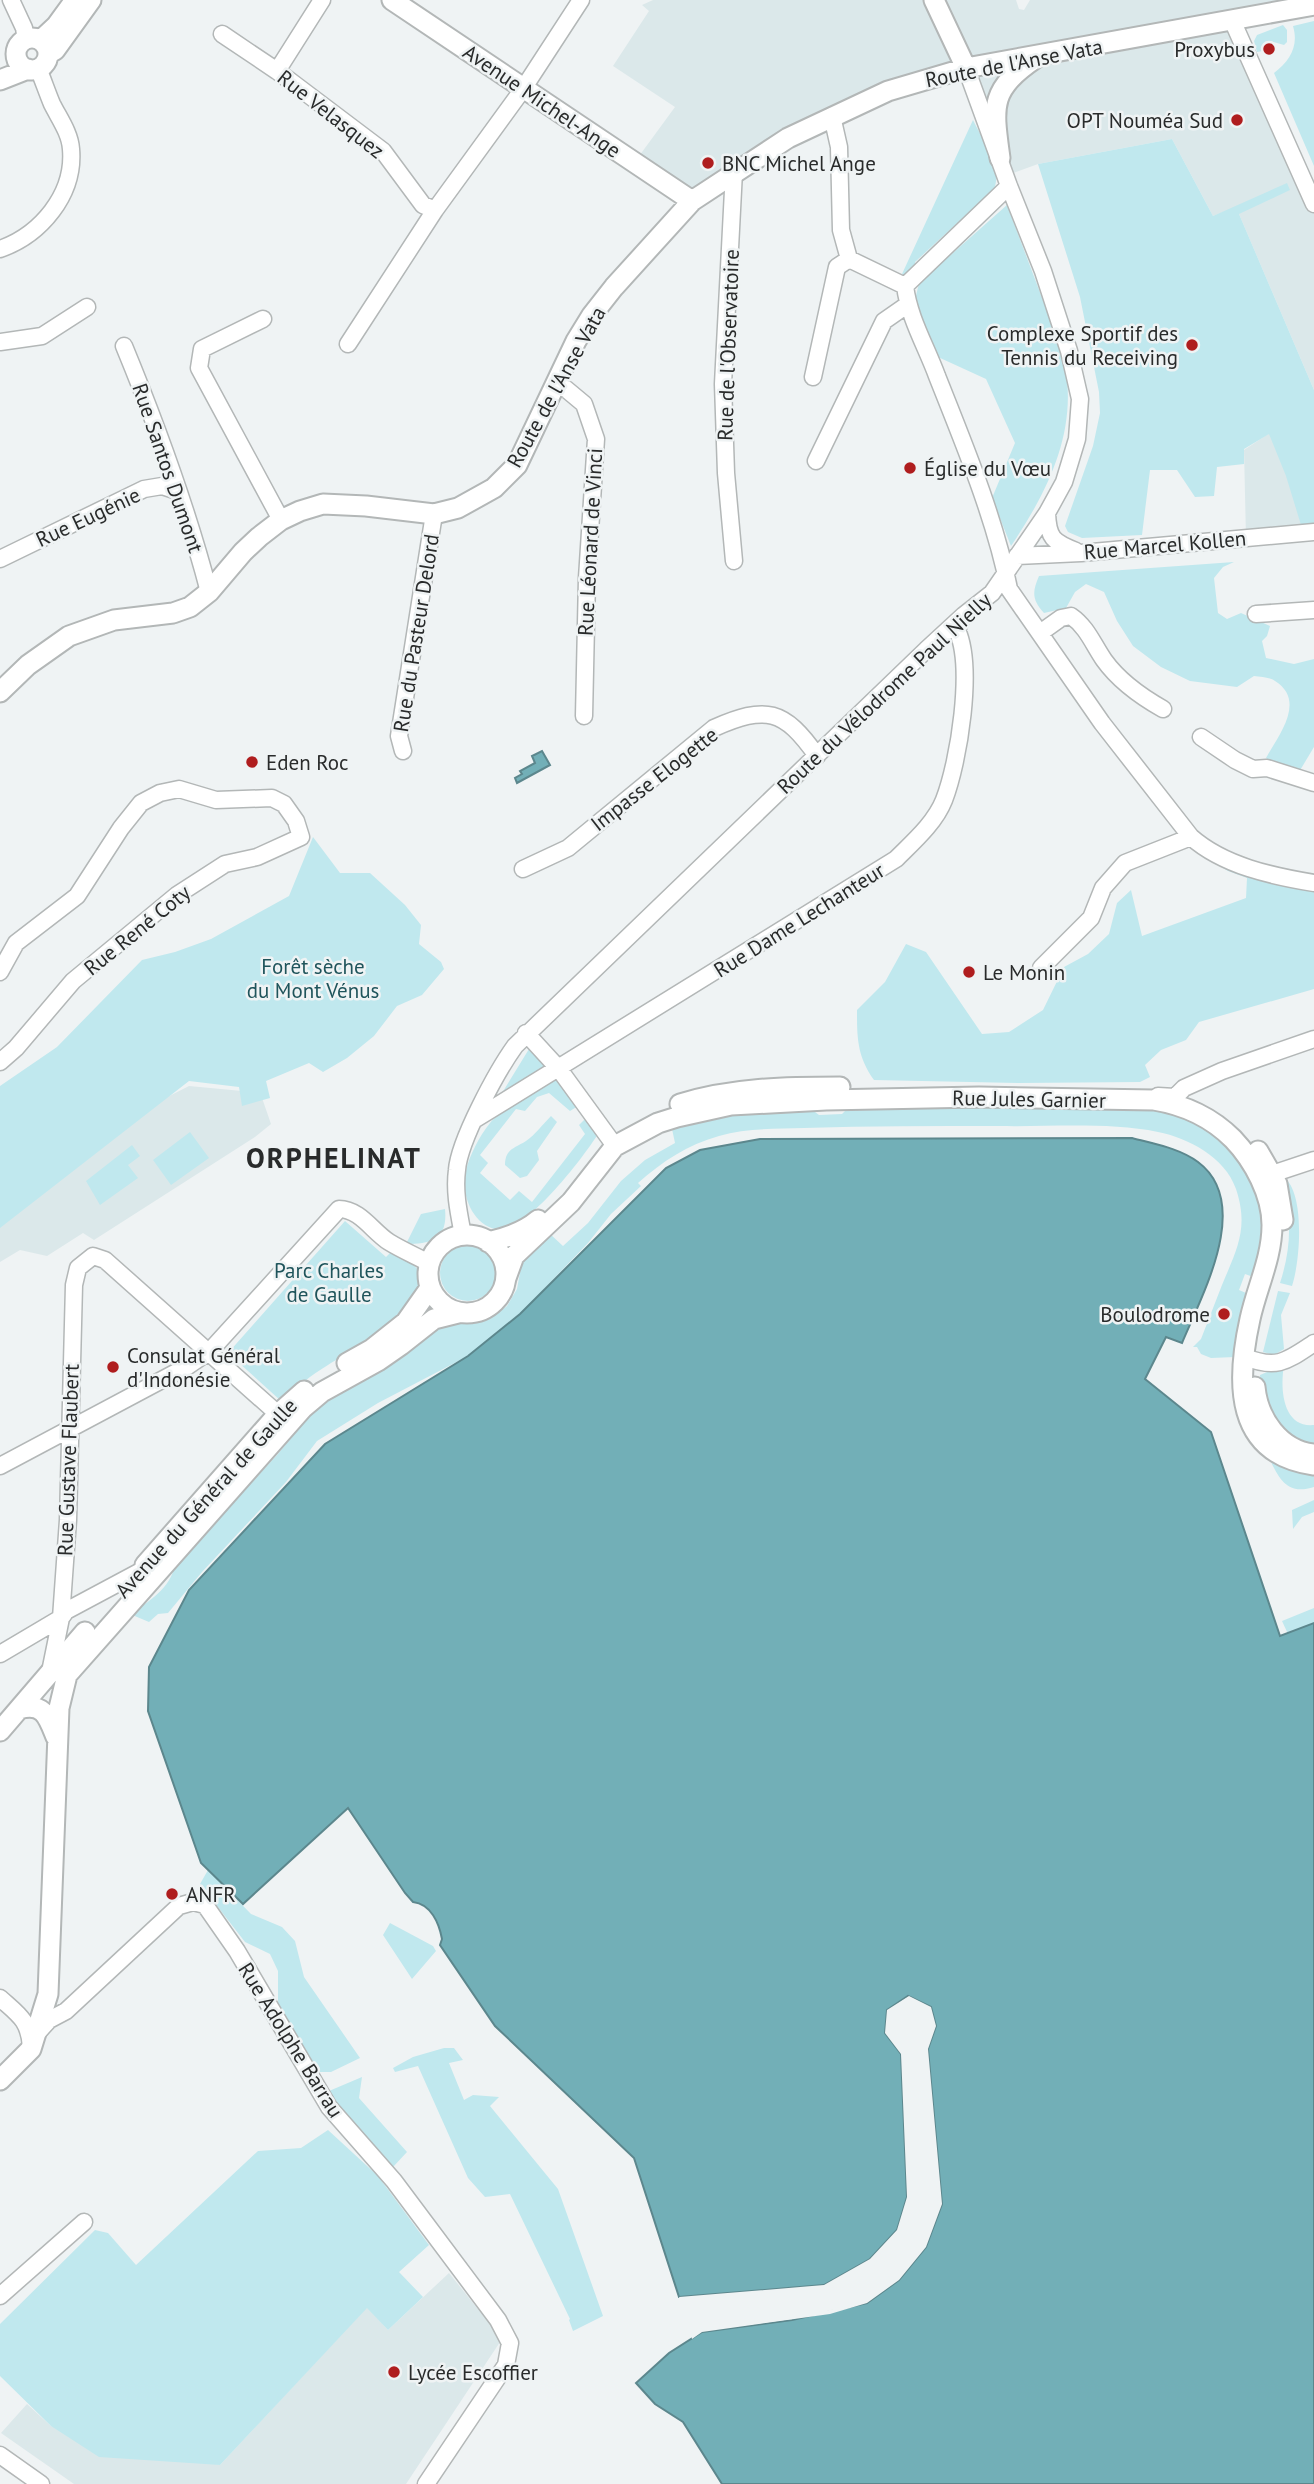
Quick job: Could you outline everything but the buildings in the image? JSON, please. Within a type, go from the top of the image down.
[{"type":"main road","points":[[0,80],[28,57],[75,0]]},
{"type":"main road","points":[[28,57],[55,50],[91,0]]},
{"type":"main road","name":"Avenue Michel-Ange","points":[[392,0],[692,201]]},
{"type":"main road","points":[[934,0],[966,68]]},
{"type":"main road","name":"Route de l'Anse Vata","points":[[0,692],[28,665],[69,636],[114,620],[173,613],[190,607],[209,592],[243,552],[281,520],[300,511],[323,504],[444,513],[469,503],[504,480],[517,465],[576,341],[614,287],[692,201],[789,138],[888,91],[966,68],[1232,20],[1287,5],[1314,5]]},
{"type":"main road","points":[[1000,158],[994,111],[998,97],[1008,79],[1040,55]]},
{"type":"main road","name":"Rue Jules Garnier","points":[[488,1242],[530,1227],[561,1198],[580,1169],[637,1128],[659,1117],[657,1111],[704,1097],[746,1090],[806,1087],[1158,1088],[1181,1092],[1231,1121],[1255,1146],[1277,1184],[1282,1204],[1284,1237],[1250,1360],[1243,1398],[1250,1424],[1261,1441],[1274,1453],[1286,1459],[1314,1465]]},
{"type":"main road","points":[[715,1109],[724,1100],[745,1096],[746,1090]]},
{"type":"main road","name":"Rue Jules Garnier","points":[[506,1278],[514,1256],[570,1202],[618,1141],[658,1123],[732,1105],[826,1100],[979,1097],[1178,1103],[1221,1127],[1242,1149],[1260,1179],[1271,1210],[1270,1254],[1251,1315],[1250,1360]]},
{"type":"main road","points":[[463,1235],[476,1236],[488,1242],[502,1258],[506,1278],[498,1299],[490,1307],[469,1314],[446,1307],[436,1299],[430,1288],[429,1263],[442,1244],[463,1235]]},
{"type":"main road","name":"Avenue du Général de Gaulle","points":[[58,1673],[139,1572],[278,1413],[318,1379],[388,1337],[405,1322],[430,1288]]},
{"type":"main road","name":"Avenue du Général de Gaulle","points":[[0,1731],[19,1709],[58,1673],[303,1408],[322,1392],[390,1353],[434,1319],[458,1312]]},
{"type":"main road","points":[[1250,1360],[1250,1388],[1255,1412],[1292,1448],[1314,1454]]},
{"type":"main road","name":"Rue Gustave Flaubert","points":[[35,2040],[48,1994],[58,1741],[58,1673]]},
{"type":"main road","points":[[19,1709],[31,1706],[42,1710],[58,1741]]},
{"type":"main road","points":[[0,2080],[35,2040]]},
{"type":"street","points":[[0,249],[18,243],[43,223],[55,208],[64,188],[72,148],[28,57],[24,28],[11,0]]},
{"type":"street","points":[[277,71],[322,0]]},
{"type":"street","points":[[348,344],[435,210],[523,89],[581,0]]},
{"type":"street","points":[[1232,20],[1314,204]]},
{"type":"street","name":"Rue Velasquez","points":[[222,34],[277,71],[383,151],[423,205],[435,210]]},
{"type":"street","name":"Route du Vélodrome Paul Nielly","points":[[463,1235],[457,1199],[457,1168],[474,1120],[506,1058],[526,1033],[964,615],[992,593],[1047,513],[1063,482],[1073,450],[1080,399],[1069,351],[1043,271],[966,68]]},
{"type":"street","points":[[832,116],[839,147],[841,230],[849,259],[905,286]]},
{"type":"street","name":"Rue de l'Observatoire","points":[[734,172],[723,384],[726,473],[734,561]]},
{"type":"street","points":[[905,286],[1009,186]]},
{"type":"street","points":[[813,377],[837,268],[849,259]]},
{"type":"street","points":[[905,286],[907,305],[951,411],[1009,589],[1102,723],[1191,838],[1203,848],[1240,864],[1278,877],[1314,883]]},
{"type":"street","points":[[816,461],[884,321],[907,305]]},
{"type":"street","points":[[0,342],[42,335],[87,307]]},
{"type":"street","points":[[263,319],[202,349],[199,368],[281,520]]},
{"type":"street","name":"Rue Santos Dumont","points":[[124,346],[144,395],[209,592]]},
{"type":"street","name":"Rue Léonard de Vinci","points":[[556,386],[566,388],[584,404],[596,439],[587,578],[584,716]]},
{"type":"street","name":"Rue Eugénie","points":[[0,559],[144,489],[162,486],[177,491]]},
{"type":"street","points":[[1047,513],[1048,530],[1056,541],[1081,553]]},
{"type":"street","name":"Rue du Pasteur Delord","points":[[403,751],[399,736],[435,514]]},
{"type":"street","name":"Rue Marcel Kollen","points":[[1017,556],[1081,553],[1314,532]]},
{"type":"street","points":[[1255,614],[1314,610]]},
{"type":"street","name":"Rue Dame Lechanteur","points":[[474,1120],[897,859],[924,831],[944,802],[955,758],[965,675],[963,643],[957,630],[964,615]]},
{"type":"street","points":[[1040,633],[1061,618],[1071,616],[1082,624],[1105,661],[1120,679],[1142,697],[1163,709]]},
{"type":"street","name":"Impasse Elogette","points":[[523,869],[568,848],[694,743],[714,728],[736,718],[773,714],[790,725],[817,756]]},
{"type":"street","points":[[1201,737],[1235,761],[1253,769],[1267,768],[1314,783]]},
{"type":"street","name":"Rue René Coty","points":[[0,972],[16,943],[77,896],[121,828],[141,803],[160,793],[179,789],[216,800],[272,798],[284,804],[296,821],[301,837],[257,857],[225,864],[177,895],[73,981],[16,1048],[0,1062]]},
{"type":"street","points":[[1041,968],[1091,918],[1103,888],[1125,863],[1191,838]]},
{"type":"street","points":[[526,1033],[618,1141]]},
{"type":"street","points":[[1136,1100],[1144,1095],[1175,1097],[1184,1088],[1222,1071],[1314,1039]]},
{"type":"street","points":[[1181,1092],[1182,1099],[1202,1108],[1209,1119]]},
{"type":"street","points":[[1242,1149],[1252,1151],[1266,1173],[1272,1174],[1314,1160]]},
{"type":"street","points":[[1271,1210],[1274,1196],[1269,1177],[1272,1174]]},
{"type":"street","points":[[0,1466],[188,1366],[210,1350],[339,1209],[355,1213],[388,1242],[429,1263]]},
{"type":"street","name":"Rue Gustave Flaubert","points":[[58,1673],[68,1520],[74,1285],[78,1268],[93,1256],[105,1260],[210,1350]]},
{"type":"street","points":[[1250,1360],[1272,1365],[1296,1355],[1314,1343]]},
{"type":"street","points":[[210,1350],[278,1413]]},
{"type":"street","points":[[0,1654],[61,1618],[66,1611],[139,1572]]},
{"type":"street","name":"Rue Adolphe Barrau","points":[[35,2040],[49,2020],[66,2011],[179,1906],[193,1902],[205,1905],[237,1951],[329,2107],[394,2181],[498,2320],[510,2343],[506,2365],[426,2484]]},
{"type":"street","points":[[48,1994],[54,2000],[71,2006]]},
{"type":"street","points":[[0,1998],[22,2018],[35,2040]]},
{"type":"street","points":[[0,2296],[84,2222]]},
{"type":"street","points":[[0,2455],[41,2484]]},
{"type":"shaded area","points":[[653,0],[1016,0],[1019,9],[1024,10],[1030,0],[1314,0],[1232,20],[1314,204],[1314,390],[1236,207],[1213,216],[1172,139],[1038,164],[1005,176],[966,68],[888,91],[692,201],[634,163],[675,107],[613,66],[649,11],[642,5]]},
{"type":"shaded area","points":[[1314,404],[1314,532],[1246,538],[1244,450]]},
{"type":"shaded area","points":[[542,751],[550,765],[517,783],[515,778],[522,774],[520,771],[535,763],[532,756]]},
{"type":"shaded area","points":[[189,1086],[261,1095],[271,1124],[255,1137],[94,1240],[83,1233],[47,1256],[20,1250],[0,1262],[0,1217],[136,1113]]},
{"type":"shaded area","points":[[1132,1138],[1191,1157],[1214,1180],[1222,1201],[1218,1250],[1201,1300],[1182,1343],[1166,1337],[1145,1379],[1211,1432],[1280,1636],[1314,1623],[1314,2484],[722,2484],[683,2422],[655,2404],[636,2383],[669,2353],[702,2332],[792,2320],[867,2303],[899,2280],[926,2247],[942,2204],[928,2049],[936,2026],[931,2007],[908,1996],[887,2010],[885,2033],[901,2054],[907,2197],[897,2230],[870,2259],[824,2285],[679,2297],[634,2158],[495,2026],[440,1945],[441,1933],[433,1915],[425,1906],[413,1902],[405,1893],[348,1808],[243,1904],[201,1863],[148,1711],[149,1667],[189,1590],[325,1444],[468,1356],[520,1314],[666,1168],[700,1150],[760,1139]]},
{"type":"shaded area","name":"Lycée Escoffier","points":[[449,2273],[502,2339],[406,2484],[74,2484],[1,2433],[27,2404],[51,2426],[220,2465],[367,2307],[388,2330]]},
{"type":"green space","points":[[1314,21],[1314,166],[1274,73],[1292,52],[1295,40],[1293,26]]},
{"type":"green space","points":[[1283,25],[1287,30],[1287,42],[1284,45],[1270,41],[1263,51],[1257,52],[1254,41],[1257,35]]},
{"type":"green space","points":[[973,120],[994,163],[994,189],[915,262],[915,269],[904,276],[902,274]]},
{"type":"green space","name":"Complexe Sportif des Tennis du Receiving","points":[[1172,139],[1213,216],[1287,183],[1290,190],[1239,214],[1314,390],[1314,523],[1301,525],[1286,476],[1269,434],[1244,449],[1244,464],[1217,467],[1214,496],[1195,497],[1177,470],[1150,470],[1142,535],[1082,538],[1068,532],[1065,526],[1093,446],[1100,413],[1099,392],[1080,297],[1038,164]]},
{"type":"green space","points":[[1007,205],[1061,348],[1067,375],[1068,402],[1059,452],[1050,476],[1011,546],[992,498],[1015,443],[986,379],[938,357],[915,300],[919,283]]},
{"type":"green space","points":[[1234,562],[1223,567],[1214,578],[1218,613],[1227,619],[1241,613],[1270,626],[1262,641],[1266,658],[1294,664],[1314,659],[1314,747],[1299,772],[1284,770],[1266,758],[1283,729],[1289,708],[1289,698],[1275,681],[1254,676],[1237,687],[1190,681],[1161,667],[1133,646],[1117,621],[1104,592],[1086,584],[1075,592],[1066,608],[1044,613],[1034,596],[1039,576]]},
{"type":"green space","name":"Forêt sèche du Mont Vénus","points":[[313,837],[340,873],[370,873],[405,905],[421,925],[419,944],[441,962],[444,969],[422,995],[397,1006],[374,1036],[347,1058],[323,1072],[309,1063],[266,1081],[270,1098],[242,1106],[239,1087],[189,1081],[0,1228],[0,1086],[57,1047],[142,960],[211,939],[289,896]]},
{"type":"green space","points":[[1204,856],[1314,888],[1314,989],[1199,1022],[1186,1040],[1161,1050],[1145,1065],[1150,1077],[1140,1082],[874,1080],[864,1063],[859,1046],[857,1010],[885,982],[906,944],[926,952],[982,1034],[1009,1032],[1043,1010],[1064,967],[1088,954],[1109,934],[1117,903],[1131,890],[1142,936],[1246,898],[1247,878],[1228,871]]},
{"type":"green space","points":[[529,1049],[549,1067],[499,1098]]},
{"type":"green space","points":[[557,1078],[578,1106],[570,1111],[549,1093],[537,1097],[525,1111],[516,1109],[480,1155],[488,1163],[480,1173],[510,1200],[519,1191],[532,1202],[585,1134],[579,1125],[586,1118],[598,1134],[569,1173],[528,1215],[504,1229],[485,1225],[472,1210],[465,1191],[466,1171],[475,1146],[496,1117]]},
{"type":"green space","points":[[1081,1105],[1173,1111],[1217,1133],[1244,1163],[1261,1200],[1264,1225],[1256,1278],[1245,1274],[1239,1290],[1246,1293],[1240,1313],[1241,1334],[1235,1357],[1211,1358],[1193,1347],[1201,1339],[1240,1238],[1241,1215],[1240,1203],[1231,1178],[1214,1158],[1193,1144],[1170,1135],[1139,1129],[1079,1126],[828,1127],[729,1133],[686,1149],[647,1175],[638,1183],[641,1186],[611,1214],[588,1243],[519,1315],[468,1356],[378,1403],[317,1441],[286,1482],[202,1572],[168,1613],[158,1614],[149,1622],[130,1614],[164,1588],[174,1566],[277,1455],[311,1414],[331,1398],[404,1355],[439,1327],[452,1321],[472,1324],[490,1319],[507,1306],[517,1289],[521,1267],[529,1251],[549,1233],[563,1246],[588,1223],[621,1181],[645,1160],[675,1143],[672,1129],[714,1115],[811,1109],[819,1115],[842,1114],[849,1107]]},
{"type":"green space","points":[[551,1116],[557,1122],[537,1151],[539,1160],[527,1176],[520,1178],[505,1165],[507,1155],[533,1136]]},
{"type":"green space","points":[[190,1132],[209,1158],[171,1185],[153,1160]]},
{"type":"green space","points":[[132,1145],[140,1156],[128,1165],[138,1178],[100,1205],[86,1181]]},
{"type":"green space","points":[[1286,1179],[1296,1200],[1299,1231],[1292,1286],[1280,1283],[1289,1234],[1283,1186]]},
{"type":"green space","points":[[445,1209],[444,1227],[436,1238],[423,1243],[406,1244],[421,1214]]},
{"type":"green space","name":"Parc Charles de Gaulle","points":[[345,1221],[386,1257],[391,1252],[412,1264],[421,1275],[421,1287],[415,1300],[403,1313],[370,1339],[316,1373],[281,1401],[228,1353]]},
{"type":"green space","points":[[468,1245],[479,1247],[488,1253],[494,1262],[494,1284],[488,1293],[479,1299],[468,1301],[457,1299],[448,1293],[442,1284],[440,1273],[442,1262],[448,1253],[457,1247]]},
{"type":"green space","points":[[1278,1291],[1290,1293],[1281,1315],[1284,1349],[1274,1355],[1263,1352]]},
{"type":"green space","points":[[1284,1365],[1283,1395],[1289,1413],[1303,1424],[1314,1425],[1314,1444],[1303,1441],[1284,1427],[1264,1398],[1260,1375]]},
{"type":"green space","points":[[1268,1456],[1314,1471],[1314,1487],[1290,1487],[1280,1478]]},
{"type":"green space","points":[[1314,1500],[1314,1512],[1302,1517],[1293,1529],[1292,1510]]},
{"type":"green space","points":[[1314,1608],[1314,1623],[1288,1634],[1282,1621]]},
{"type":"green space","points":[[208,1870],[251,1914],[282,1927],[295,1941],[304,1977],[360,2058],[331,2072],[319,2072],[278,2004],[278,1971],[270,1954],[245,1942],[200,1884]]},
{"type":"green space","points":[[390,1923],[433,1946],[436,1951],[412,1979],[383,1935]]},
{"type":"green space","points":[[444,2048],[454,2048],[463,2060],[449,2063],[464,2100],[473,2095],[499,2097],[490,2106],[558,2189],[603,2316],[573,2331],[570,2319],[510,2194],[485,2197],[468,2178],[418,2066],[395,2072],[393,2068],[413,2057]]},
{"type":"green space","points":[[362,2077],[359,2098],[407,2152],[393,2167],[342,2115],[329,2091]]},
{"type":"green space","points":[[328,2130],[378,2176],[429,2245],[399,2272],[423,2297],[388,2330],[367,2308],[220,2465],[99,2457],[51,2426],[0,2376],[0,2324],[95,2230],[108,2233],[136,2265],[258,2151],[301,2148]]},
{"type":"pier","points":[[909,1996],[931,2007],[936,2026],[928,2049],[942,2204],[926,2247],[899,2280],[867,2303],[830,2314],[702,2332],[692,2339],[691,2335],[701,2329],[829,2310],[866,2300],[897,2278],[923,2246],[938,2204],[925,2049],[933,2026],[928,2009],[909,2000],[890,2012],[889,2032],[905,2054],[911,2197],[900,2232],[872,2262],[825,2289],[680,2300],[679,2297],[824,2285],[870,2259],[897,2230],[907,2197],[901,2054],[885,2033],[887,2010]]},
{"type":"place","name":"Proxybus","points":[[1269,49]]},
{"type":"place","name":"OPT Nouméa Sud","points":[[1237,120]]},
{"type":"place","name":"BNC Michel Ange","points":[[708,163]]},
{"type":"place","name":"Complexe Sportif des Tennis du Receiving","points":[[1192,345]]},
{"type":"place","name":"Église du Vœu","points":[[910,468]]},
{"type":"place","name":"Eden Roc","points":[[252,762]]},
{"type":"place","name":"Le Monin","points":[[969,972]]},
{"type":"place","name":"Boulodrome","points":[[1224,1314]]},
{"type":"place","name":"Consulat Général d'Indonésie","points":[[113,1367]]},
{"type":"place","name":"ANFR","points":[[172,1894]]},
{"type":"place","name":"Lycée Escoffier","points":[[394,2372]]},
{"type":"district","name":"ORPHELINAT","points":[[334,1157]]}]
